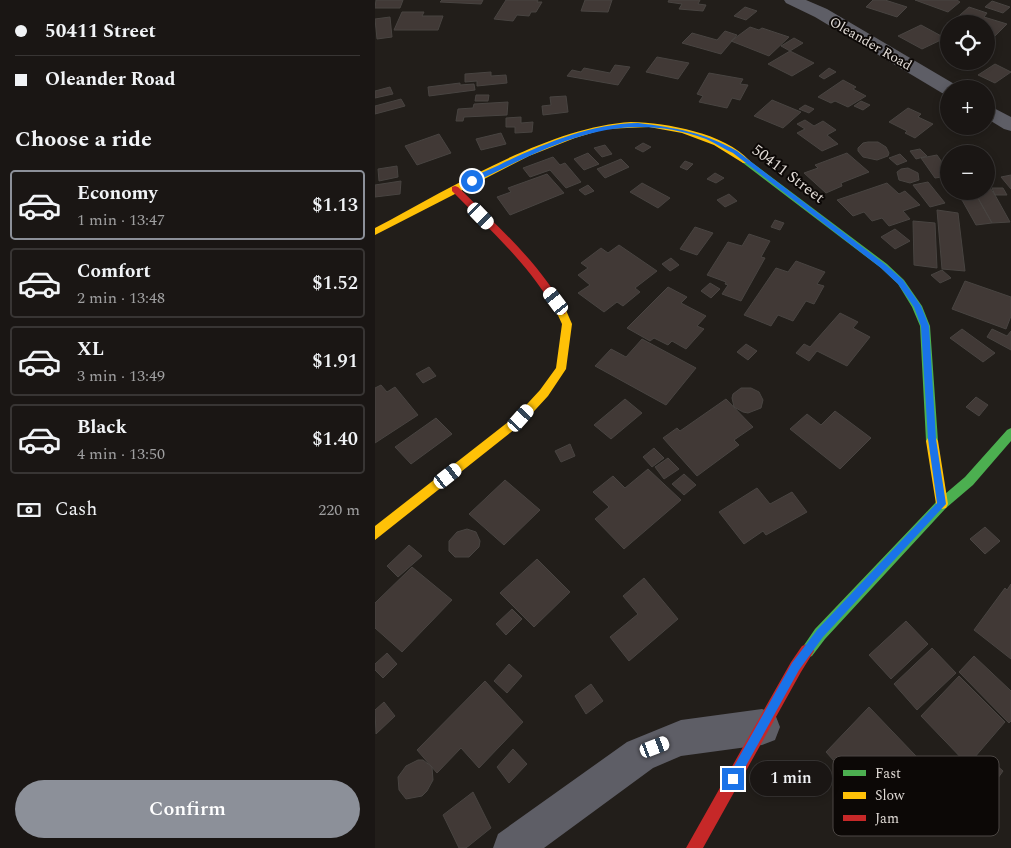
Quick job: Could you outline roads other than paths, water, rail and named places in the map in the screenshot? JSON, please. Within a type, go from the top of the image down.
[{"type":"street","name":"Oleander Road","points":[[792,0],[821,13],[940,84]]},
{"type":"street","points":[[995,115],[1011,125]]},
{"type":"street","name":"50411 Street","points":[[375,232],[455,189],[523,156],[574,135],[613,125],[638,125],[676,129],[709,138],[735,152],[884,266],[901,282],[917,306],[925,326],[932,439],[942,504]]},
{"type":"street","points":[[375,534],[521,418],[544,393],[561,369],[567,324],[556,301],[534,271],[455,189]]},
{"type":"street","points":[[694,848],[796,667],[820,634],[942,504],[969,481],[1011,433]]},
{"type":"street","points":[[512,848],[647,751],[681,738],[762,727]]}]
